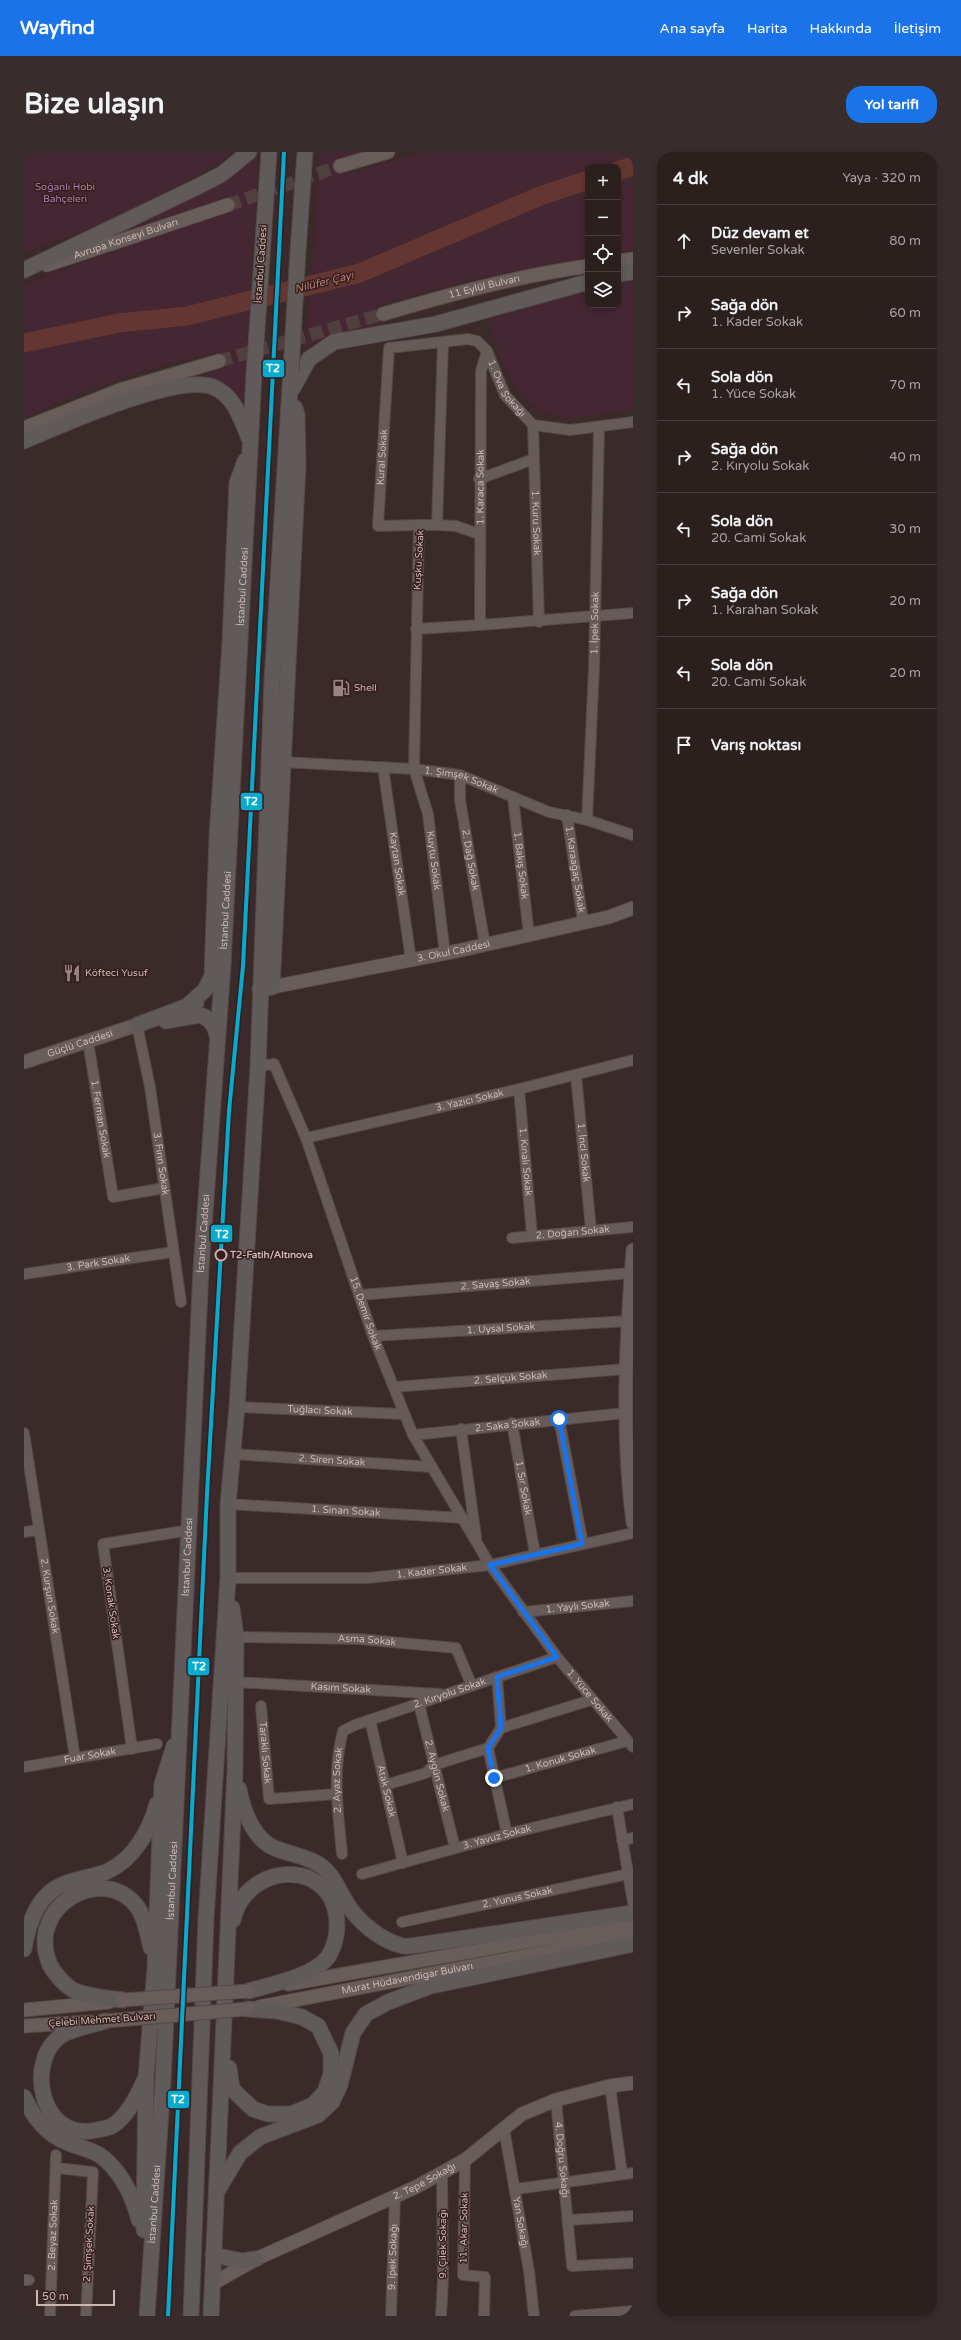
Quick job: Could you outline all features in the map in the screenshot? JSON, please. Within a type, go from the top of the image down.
[{"type":"highway","points":[[24,271],[222,174],[249,152]]},
{"type":"highway","name":"İstanbul Caddesi","points":[[147,2316],[163,2082],[181,1726],[201,1269],[222,973],[254,374],[269,152]]},
{"type":"highway","points":[[264,985],[272,689],[305,152]]},
{"type":"highway","points":[[621,274],[633,272]]},
{"type":"highway","points":[[289,394],[309,359],[334,342],[436,324],[585,283]]},
{"type":"highway","points":[[24,441],[126,400],[163,389],[193,385],[213,387],[227,396],[236,409],[251,444],[237,483],[230,643],[217,836],[212,976],[204,990],[187,1006]]},
{"type":"highway","points":[[191,2316],[206,1919],[228,1578],[228,1504],[238,1407],[258,1066],[282,762],[298,465],[297,415],[289,394]]},
{"type":"highway","points":[[137,1025],[203,1000],[216,989],[222,973]]},
{"type":"highway","points":[[137,1025],[200,1015],[206,1017],[212,1023],[217,1035]]},
{"type":"highway","points":[[211,2316],[236,1770],[236,1637],[228,1578]]},
{"type":"highway","points":[[24,1949],[26,1932],[38,1907],[49,1893],[63,1884],[109,1871],[125,1859],[142,1840],[154,1816],[162,1784],[181,1726]]},
{"type":"highway","points":[[236,1770],[241,1798],[247,1816],[257,1833],[274,1848],[320,1865],[337,1883],[345,1901],[364,1924],[384,1938],[403,1946],[633,1913]]},
{"type":"highway","points":[[148,2298],[141,2271],[146,2077],[155,1968],[162,1784]]},
{"type":"highway","points":[[228,1939],[234,1916],[242,1899],[250,1889],[266,1878],[285,1874],[305,1876],[327,1890],[337,1912],[337,1935],[328,1957],[302,1974],[248,1991]]},
{"type":"highway","points":[[123,2000],[91,1995],[73,1990],[54,1973],[44,1954],[44,1932],[50,1916],[64,1899],[87,1890],[110,1890],[126,1897],[138,1908],[147,1931],[155,1968]]},
{"type":"highway","points":[[216,2193],[240,2153],[260,2138],[318,2115],[332,2102],[340,2085],[353,2033],[366,2014],[388,2002],[430,1986],[633,1944]]},
{"type":"highway","points":[[224,2043],[232,2089],[253,2109],[268,2114],[291,2114],[313,2105],[325,2092],[331,2074],[331,2053],[318,2026],[302,2016],[277,2011],[247,2009]]},
{"type":"highway","points":[[106,2021],[62,2035],[49,2046],[39,2060],[35,2080],[39,2099],[50,2117],[63,2126],[86,2132],[112,2126],[132,2104],[146,2077]]},
{"type":"highway","points":[[24,2097],[35,2118],[48,2132],[67,2143],[88,2149],[106,2160],[125,2183],[132,2197],[143,2236]]},
{"type":"highway","points":[[213,2255],[243,2261],[256,2259]]},
{"type":"main road","points":[[340,166],[388,152]]},
{"type":"main road","name":"Avrupa Konseyi Bulvarı","points":[[24,271],[228,205]]},
{"type":"main road","points":[[621,261],[633,259]]},
{"type":"main road","name":"11 Eylül Bulvarı","points":[[383,314],[474,288],[534,274],[585,266]]},
{"type":"main road","points":[[24,428],[120,390],[219,361]]},
{"type":"main road","name":"3. Okul Caddesi","points":[[264,985],[445,954],[583,922],[633,908]]},
{"type":"main road","name":"Güçlü Caddesi","points":[[24,1062],[137,1025]]},
{"type":"main road","points":[[633,1250],[628,1321],[630,1336],[626,1369],[626,1474],[633,1523]]},
{"type":"main road","name":"Murat Hüdavendigar Bulvarı","points":[[180,1996],[248,1991],[633,1923]]},
{"type":"main road","name":"Murat Hüdavendigar Bulvarı","points":[[180,2015],[247,2009],[633,1935]]},
{"type":"main road","name":"Çelebi Mehmet Bulvarı","points":[[24,2010],[180,1996]]},
{"type":"main road","name":"Çelebi Mehmet Bulvarı","points":[[24,2026],[180,2015]]},
{"type":"main road","name":"2. Tepe Sokağı","points":[[212,2284],[256,2259],[395,2197],[464,2160],[522,2114],[556,2100],[610,2086],[633,2082]]},
{"type":"street","name":"1. Ova Sokağı","points":[[389,348],[443,342],[477,341],[487,351],[505,395],[533,425],[570,430],[599,428],[633,422]]},
{"type":"street","name":"Kuşku Sokak","points":[[414,769],[419,525],[436,525],[443,342]]},
{"type":"street","name":"Kural Sokak","points":[[389,348],[378,526],[419,525]]},
{"type":"street","name":"1. Karaca Sokak","points":[[480,625],[479,534],[481,371],[487,351]]},
{"type":"street","name":"1. Kuru Sokak","points":[[533,425],[539,622]]},
{"type":"street","name":"1. İpek Sokak","points":[[587,820],[599,428]]},
{"type":"street","points":[[480,479],[534,459]]},
{"type":"street","points":[[436,525],[456,526],[479,534]]},
{"type":"street","points":[[416,629],[539,622],[633,613]]},
{"type":"street","name":"1. Şimşek Sokak","points":[[282,762],[414,769],[460,775],[549,812],[587,820],[633,835]]},
{"type":"street","name":"Kaytan Sokak","points":[[383,767],[411,960]]},
{"type":"street","name":"Kuytu Sokak","points":[[414,769],[428,814],[445,954]]},
{"type":"street","name":"2. Dağ Sokak","points":[[460,775],[460,800],[485,945]]},
{"type":"street","name":"1. Bakış Sokak","points":[[513,797],[529,935]]},
{"type":"street","name":"1. Karaağaç Sokak","points":[[567,816],[583,922]]},
{"type":"street","name":"3. Fırın Sokak","points":[[137,1025],[150,1087],[181,1302]]},
{"type":"street","name":"1. Ferman Sokak","points":[[88,1041],[113,1197],[164,1188]]},
{"type":"street","name":"3. Yazıcı Sokak","points":[[306,1138],[519,1090],[633,1060]]},
{"type":"street","name":"15. Demir Sokak","points":[[258,1066],[274,1064],[306,1138],[373,1336],[394,1387],[403,1414],[413,1435],[490,1565]]},
{"type":"street","name":"1. İnci Sokak","points":[[576,1075],[591,1230]]},
{"type":"street","name":"1. Kınalı Sokak","points":[[519,1090],[532,1235]]},
{"type":"street","name":"2. Doğan Sokak","points":[[512,1238],[633,1227]]},
{"type":"street","name":"3. Park Sokak","points":[[24,1274],[173,1252]]},
{"type":"street","name":"2. Savaş Sokak","points":[[360,1295],[631,1273]]},
{"type":"street","name":"1. Uysal Sokak","points":[[373,1336],[628,1321]]},
{"type":"street","name":"2. Selçuk Sokak","points":[[394,1387],[626,1369]]},
{"type":"street","name":"Tuğlacı Sokak","points":[[238,1407],[403,1414]]},
{"type":"street","name":"2. Saka Sokak","points":[[413,1435],[512,1423],[626,1413]]},
{"type":"street","points":[[559,1419],[582,1544]]},
{"type":"street","name":"1. Sır Sokak","points":[[512,1423],[535,1554]]},
{"type":"street","points":[[461,1429],[477,1543]]},
{"type":"street","name":"2. Kurşun Sokak","points":[[24,1433],[75,1758]]},
{"type":"street","name":"2. Siren Sokak","points":[[233,1454],[432,1467]]},
{"type":"street","name":"1. Sinan Sokak","points":[[228,1504],[463,1518]]},
{"type":"street","points":[[24,1532],[39,1530]]},
{"type":"street","name":"3. Konak Sokak","points":[[132,1749],[103,1544],[190,1530]]},
{"type":"street","name":"1. Kader Sokak","points":[[228,1578],[368,1578],[490,1565],[633,1533]]},
{"type":"street","name":"1. Yüce Sokak","points":[[490,1565],[557,1657],[591,1700],[630,1744]]},
{"type":"street","name":"1. Yaylı Sokak","points":[[523,1612],[633,1601]]},
{"type":"street","name":"Asma Sokak","points":[[236,1637],[359,1639],[456,1648],[472,1686]]},
{"type":"street","name":"2. Kıryolu Sokak","points":[[343,1731],[445,1694],[557,1657]]},
{"type":"street","points":[[385,1785],[426,1773],[434,1765],[488,1748],[501,1728],[497,1677]]},
{"type":"street","name":"Kasım Sokak","points":[[236,1682],[445,1694]]},
{"type":"street","points":[[501,1728],[591,1700]]},
{"type":"street","name":"2. Aygün Sokak","points":[[419,1704],[455,1848]]},
{"type":"street","name":"Taraklı Sokak","points":[[261,1706],[269,1799],[336,1794]]},
{"type":"street","name":"Atak Sokak","points":[[370,1720],[403,1863]]},
{"type":"street","name":"2. Ayaz Sokak","points":[[342,1854],[336,1794],[338,1751],[343,1731]]},
{"type":"street","name":"Fuar Sokak","points":[[24,1767],[157,1744]]},
{"type":"street","name":"1. Konuk Sokak","points":[[494,1778],[630,1744]]},
{"type":"street","points":[[488,1748],[506,1834]]},
{"type":"street","name":"3. Yavuz Sokak","points":[[362,1874],[506,1834],[633,1804]]},
{"type":"street","points":[[617,1808],[622,1840],[630,1873],[633,1903]]},
{"type":"street","points":[[622,1840],[633,1838]]},
{"type":"street","name":"2. Yunus Sokak","points":[[402,1922],[630,1873]]},
{"type":"street","points":[[610,2086],[622,2174]]},
{"type":"street","name":"4. Doğru Sokağı","points":[[556,2100],[569,2220],[572,2266],[633,2263]]},
{"type":"street","name":"Yan Sokağı","points":[[504,2129],[516,2189],[529,2271],[534,2316]]},
{"type":"street","name":"2. Beyaz Sokak","points":[[50,2316],[56,2155]]},
{"type":"street","name":"11. Akar Sokak","points":[[464,2160],[463,2275],[485,2277],[484,2316]]},
{"type":"street","name":"2. Şimşek Sokak","points":[[56,2168],[93,2172],[86,2316]]},
{"type":"street","name":"9. Çilek Sokağı","points":[[440,2316],[443,2280],[442,2172]]},
{"type":"street","points":[[516,2189],[633,2173]]},
{"type":"street","name":"9. İpek Sokağı","points":[[391,2316],[395,2197]]},
{"type":"street","points":[[569,2220],[633,2216]]},
{"type":"street","points":[[575,2316],[633,2311]]},
{"type":"green space","name":"Soğanlı Hobi Bahçeleri","points":[[24,152],[233,152],[225,159],[112,220],[24,253]]},
{"type":"green space","points":[[319,152],[365,152],[338,160],[344,175],[421,152],[633,152],[633,249],[621,251],[621,164],[585,164],[585,258],[456,284],[378,306],[385,326],[330,337],[304,349],[315,234]]},
{"type":"green space","points":[[258,154],[244,401],[225,386],[203,378],[207,373],[222,369],[219,352],[170,363],[120,379],[71,397],[24,417],[24,284],[150,238],[233,212],[228,197],[133,229],[135,224],[199,194],[230,176]]},
{"type":"green space","points":[[633,276],[633,409],[569,417],[550,415],[535,408],[512,384],[498,352],[488,319],[585,290],[585,308],[621,308],[621,279]]},
{"type":"waterway","name":"Nilüfer Çayı","points":[[621,170],[633,166]]},
{"type":"waterway","name":"Nilüfer Çayı","points":[[24,343],[119,323],[187,316],[360,273],[540,196],[585,181]]},
{"type":"tunnel","points":[[228,205],[340,166]]},
{"type":"tunnel","points":[[219,361],[383,314]]},
{"type":"transit line","name":"T2","points":[[168,2316],[207,1494],[229,1111],[243,966],[284,152]]},
{"type":"place","name":"Shell","points":[[341,688]]},
{"type":"place","name":"Köfteci Yusuf","points":[[72,973]]},
{"type":"place","name":"T2-Fatih/Altınova","points":[[221,1255]]},
{"type":"route","points":[[494,1778],[488,1748],[501,1728],[497,1677],[557,1657],[490,1565],[582,1544],[559,1419]]}]
